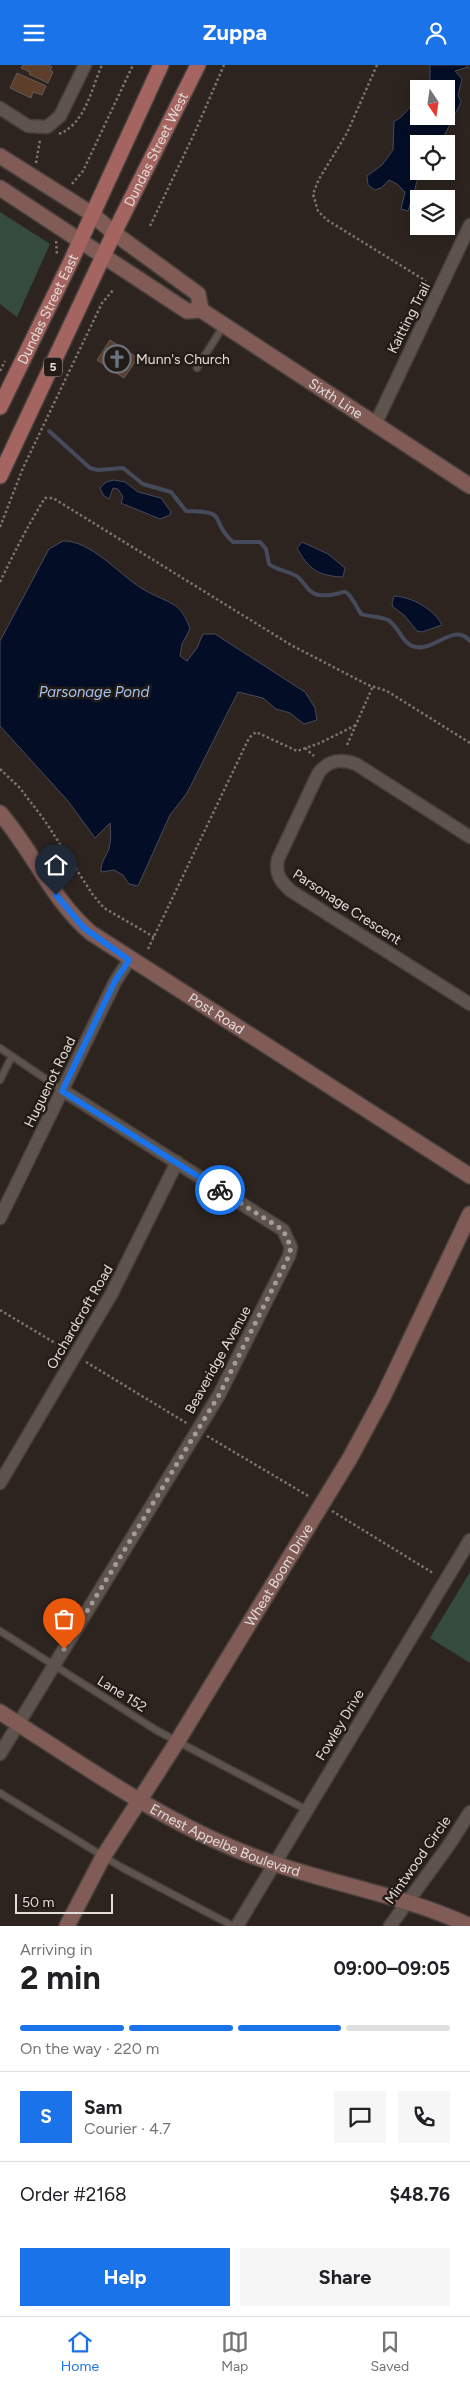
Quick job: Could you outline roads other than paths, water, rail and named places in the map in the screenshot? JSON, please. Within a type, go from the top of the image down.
[{"type":"main road","name":"5","points":[[80,239],[161,65]]},
{"type":"main road","name":"Dundas Street West","points":[[114,233],[198,65]]},
{"type":"main road","name":"5","points":[[0,476],[105,257],[114,233]]},
{"type":"main road","name":"Dundas Street East","points":[[0,407],[80,239]]},
{"type":"street","points":[[0,108],[28,126],[47,127],[60,116],[85,65]]},
{"type":"street","points":[[0,156],[92,214],[114,233],[198,294],[201,311]]},
{"type":"street","name":"Sixth Line","points":[[0,188],[187,311],[201,311],[224,325],[470,486]]},
{"type":"street","name":"Kaitting Trail","points":[[375,425],[388,395],[469,234]]},
{"type":"street","name":"Parsonage Crescent","points":[[470,837],[356,764],[341,760],[326,764],[318,774],[278,859],[277,867],[279,879],[292,891],[470,1004]]},
{"type":"street","name":"Post Road","points":[[0,813],[19,837],[68,911],[90,933],[129,960],[470,1176]]},
{"type":"street","name":"Huguenot Road","points":[[0,1218],[115,981],[129,960]]},
{"type":"street","name":"Beaveridge Avenue","points":[[0,1754],[219,1395],[289,1256],[291,1247],[283,1230],[62,1091]]},
{"type":"street","name":"Orchardcroft Road","points":[[0,1483],[108,1301],[177,1162]]},
{"type":"street","name":"Wheat Boom Drive","points":[[67,1926],[103,1857],[177,1742],[350,1458],[383,1397],[470,1213]]},
{"type":"street","name":"Fowley Drive","points":[[237,1926],[470,1540]]},
{"type":"street","name":"Ernest Appelbe Boulevard","points":[[0,1712],[140,1799],[224,1845],[274,1864],[408,1903],[470,1926]]},
{"type":"street","name":"Mintwood Circle","points":[[390,1926],[408,1903],[470,1812]]},
{"type":"lane","points":[[197,368],[224,325]]},
{"type":"lane","points":[[0,1049],[62,1091]]},
{"type":"lane","points":[[0,1080],[12,1056]]},
{"type":"lane","name":"Lane 152","points":[[0,1631],[177,1742],[306,1810]]},
{"type":"lane","points":[[0,1793],[103,1857],[233,1926]]},
{"type":"water","points":[[430,65],[466,65],[468,67],[455,71],[462,79],[458,95],[461,102],[455,114],[455,80],[430,80]]},
{"type":"water","points":[[410,107],[410,125],[450,125],[444,135],[410,135],[410,180],[417,180],[414,190],[410,190],[408,211],[401,209],[405,192],[397,184],[389,180],[381,188],[375,190],[368,185],[367,176],[382,165],[393,150],[394,121]]},
{"type":"water","points":[[114,480],[125,482],[138,492],[161,498],[171,512],[170,515],[160,519],[121,503],[123,497],[118,489],[113,488],[109,499],[104,496],[100,488],[106,482]]},
{"type":"water","name":"Parsonage Pond","points":[[63,541],[73,542],[94,552],[141,588],[176,606],[184,616],[190,629],[182,644],[180,656],[187,661],[197,648],[203,634],[215,634],[305,692],[315,708],[317,720],[304,724],[290,713],[276,709],[263,698],[238,692],[187,793],[170,815],[138,886],[129,884],[123,875],[114,870],[101,872],[102,863],[110,846],[110,823],[95,838],[68,801],[0,726],[0,641],[49,549]]},
{"type":"water","points":[[302,542],[328,554],[345,568],[343,577],[327,575],[310,567],[297,548]]},
{"type":"water","points":[[394,596],[415,601],[422,605],[434,614],[442,625],[422,632],[417,631],[404,615],[393,607]]},
{"type":"waterway","points":[[49,431],[90,468],[98,470],[123,468],[143,484],[171,492],[186,511],[200,511],[214,515],[221,528],[233,542],[260,542],[266,549],[269,564],[298,577],[312,593],[319,595],[347,593],[361,614],[388,620],[411,646],[423,647],[457,634],[464,636],[470,641]]},
{"type":"place","name":"Munn's Church","points":[[117,359]]}]
